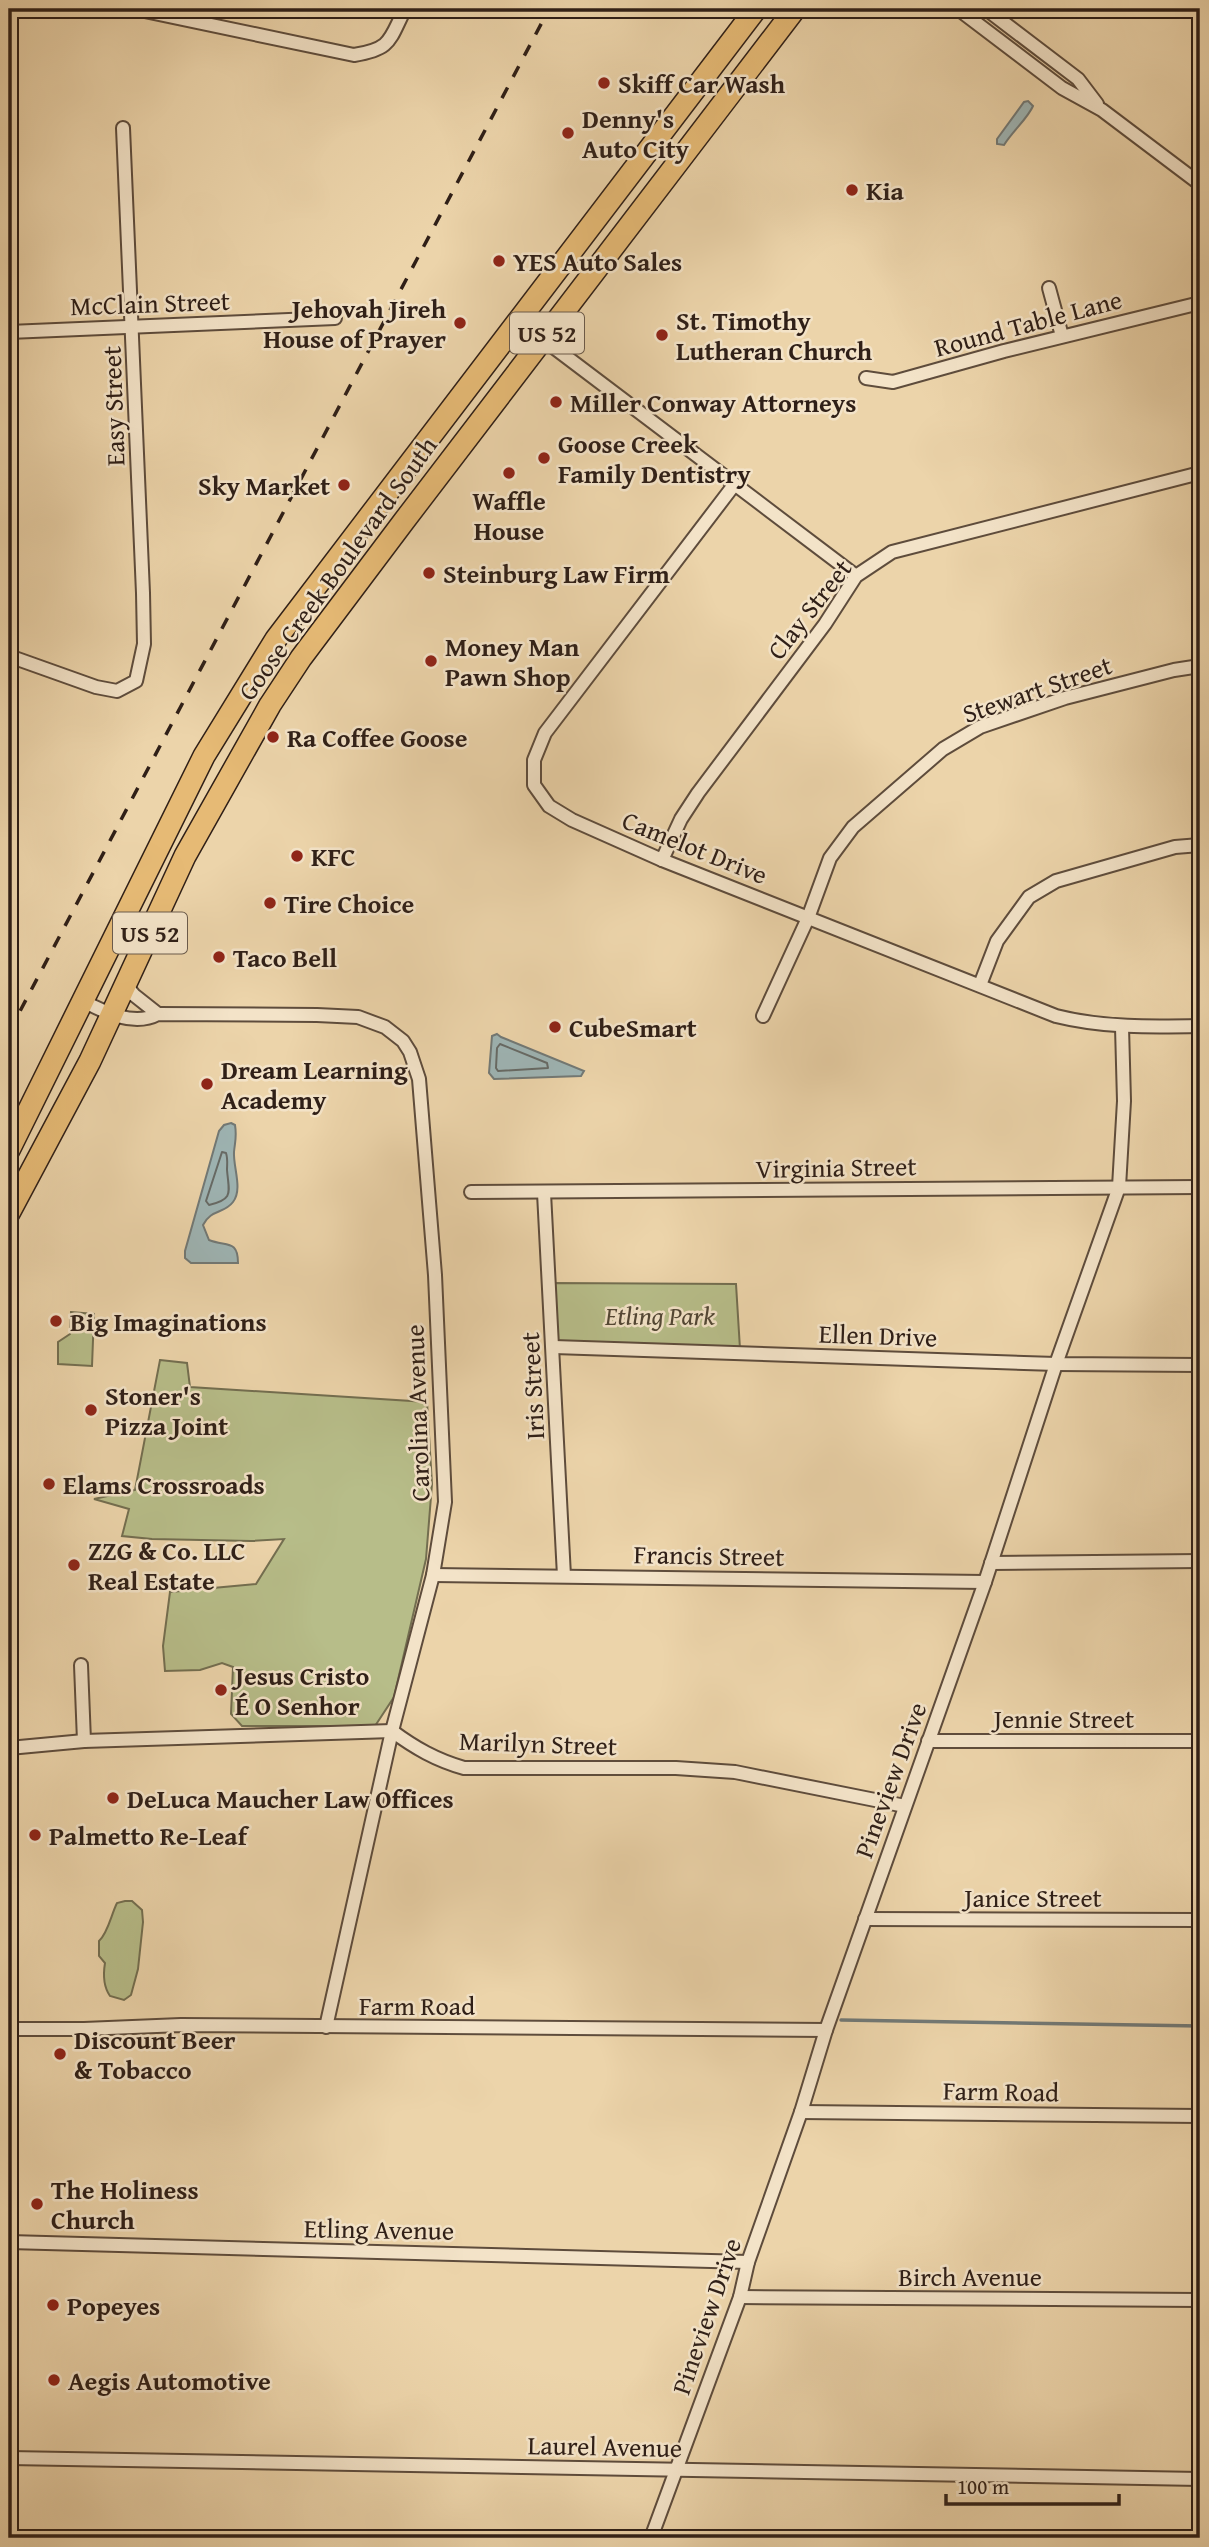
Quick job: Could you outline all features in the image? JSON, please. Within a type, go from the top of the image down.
[{"type":"highway","name":"US 52","points":[[12,1142],[204,756],[243,689],[276,639],[756,9]]},
{"type":"highway","name":"Goose Creek Boulevard South","points":[[9,1213],[112,1015],[185,856],[270,705],[301,658],[795,9]]},
{"type":"street","points":[[135,9],[354,55],[386,46],[405,9]]},
{"type":"street","points":[[958,9],[1062,89],[1102,110],[1200,184]]},
{"type":"street","points":[[986,9],[1078,79],[1102,110]]},
{"type":"street","name":"Easy Street","points":[[9,656],[96,687],[117,691],[136,681],[144,644],[123,128]]},
{"type":"street","points":[[1049,288],[1062,336]]},
{"type":"street","name":"Round Table Lane","points":[[866,378],[893,382],[1062,336],[1200,303]]},
{"type":"street","name":"McClain Street","points":[[9,332],[335,318]]},
{"type":"street","points":[[519,321],[856,576]]},
{"type":"street","name":"Clay Street","points":[[662,860],[681,819],[698,793],[825,624],[856,576],[891,552],[1200,473]]},
{"type":"street","name":"Camelot Drive","points":[[734,485],[545,733],[534,760],[534,785],[549,806],[572,820],[662,860],[1056,1016],[1086,1024],[1122,1027],[1200,1027]]},
{"type":"street","name":"Stewart Street","points":[[762,1016],[808,918],[830,858],[853,827],[943,749],[981,727],[1065,698],[1174,670],[1200,666]]},
{"type":"street","points":[[980,985],[997,941],[1013,915],[1029,897],[1056,881],[1175,847],[1200,845]]},
{"type":"street","points":[[126,985],[158,1014]]},
{"type":"street","name":"Carolina Avenue","points":[[83,1000],[112,1015],[150,1019],[158,1014],[358,1017],[373,1021],[395,1033],[410,1052],[419,1079],[436,1310],[444,1502],[433,1575],[392,1731],[326,2027]]},
{"type":"street","name":"Pineview Drive","points":[[651,2538],[740,2297],[748,2262],[801,2112],[826,2030],[985,1582],[1056,1364],[1119,1187],[1124,1101],[1122,1027]]},
{"type":"street","name":"Virginia Street","points":[[471,1192],[1200,1187]]},
{"type":"street","name":"Iris Street","points":[[544,1193],[564,1576]]},
{"type":"street","name":"Ellen Drive","points":[[554,1347],[1056,1364],[1200,1365]]},
{"type":"street","points":[[991,1563],[1200,1561]]},
{"type":"street","name":"Francis Street","points":[[433,1575],[985,1582]]},
{"type":"street","points":[[80,1665],[84,1741]]},
{"type":"street","points":[[9,1748],[84,1741],[392,1731]]},
{"type":"street","name":"Marilyn Street","points":[[392,1731],[415,1748],[442,1762],[464,1768],[676,1768],[735,1772],[905,1806]]},
{"type":"street","name":"Jennie Street","points":[[928,1741],[1200,1741]]},
{"type":"street","name":"Janice Street","points":[[865,1919],[1200,1920]]},
{"type":"street","name":"Farm Road","points":[[9,2029],[181,2025],[826,2030]]},
{"type":"street","name":"Farm Road","points":[[801,2112],[1200,2116]]},
{"type":"street","name":"Etling Avenue","points":[[9,2242],[748,2262]]},
{"type":"street","name":"Birch Avenue","points":[[740,2297],[1200,2300]]},
{"type":"street","name":"Laurel Avenue","points":[[9,2458],[1200,2479]]},
{"type":"green space","name":"Etling Park","points":[[553,1283],[736,1284],[740,1349],[562,1343],[557,1340]]},
{"type":"green space","points":[[71,1312],[94,1314],[92,1366],[58,1364],[58,1342],[70,1334]]},
{"type":"green space","points":[[160,1360],[187,1363],[190,1387],[427,1402],[432,1484],[426,1559],[394,1697],[375,1726],[242,1726],[231,1714],[233,1667],[222,1663],[200,1670],[165,1671],[163,1646],[170,1592],[256,1584],[284,1539],[251,1541],[122,1536],[129,1509],[94,1499],[135,1490]]},
{"type":"green space","points":[[132,1901],[142,1910],[143,1922],[138,1969],[131,1995],[124,2000],[110,1996],[106,1988],[105,1963],[99,1956],[99,1941],[117,1903]]},
{"type":"water","points":[[1028,101],[1033,106],[1027,115],[1004,145],[997,144],[997,139],[1024,102]]},
{"type":"water","points":[[497,1034],[584,1071],[581,1076],[494,1079],[489,1073],[492,1036]]},
{"type":"water","points":[[224,1125],[235,1125],[236,1133],[236,1197],[229,1206],[210,1216],[203,1225],[209,1240],[230,1245],[236,1250],[238,1263],[191,1263],[185,1258],[185,1251],[219,1131]]},
{"type":"waterway","points":[[841,2020],[1200,2026]]},
{"type":"railway","points":[[9,1032],[549,9]]},
{"type":"place","name":"Skiff Car Wash","points":[[604,83]]},
{"type":"place","name":"Denny's Auto City","points":[[568,133]]},
{"type":"place","name":"Kia","points":[[852,190]]},
{"type":"place","name":"YES Auto Sales","points":[[499,261]]},
{"type":"place","name":"Jehovah Jireh House of Prayer","points":[[460,323]]},
{"type":"place","name":"St. Timothy Lutheran Church","points":[[662,335]]},
{"type":"place","name":"Miller Conway Attorneys","points":[[556,402]]},
{"type":"place","name":"Goose Creek Family Dentistry","points":[[544,458]]},
{"type":"place","name":"Waffle House","points":[[509,473]]},
{"type":"place","name":"Sky Market","points":[[344,485]]},
{"type":"place","name":"Steinburg Law Firm","points":[[429,573]]},
{"type":"place","name":"Money Man Pawn Shop","points":[[431,661]]},
{"type":"place","name":"Ra Coffee Goose","points":[[273,737]]},
{"type":"place","name":"KFC","points":[[297,856]]},
{"type":"place","name":"Tire Choice","points":[[270,903]]},
{"type":"place","name":"Taco Bell","points":[[219,957]]},
{"type":"place","name":"CubeSmart","points":[[555,1027]]},
{"type":"place","name":"Dream Learning Academy","points":[[207,1084]]},
{"type":"place","name":"Big Imaginations","points":[[56,1321]]},
{"type":"place","name":"Stoner's Pizza Joint","points":[[91,1410]]},
{"type":"place","name":"Elams Crossroads","points":[[49,1484]]},
{"type":"place","name":"ZZG & Co. LLC Real Estate","points":[[74,1565]]},
{"type":"place","name":"Jesus Cristo É O Senhor","points":[[221,1690]]},
{"type":"place","name":"DeLuca Maucher Law Offices","points":[[113,1798]]},
{"type":"place","name":"Palmetto Re-Leaf","points":[[35,1835]]},
{"type":"place","name":"Discount Beer & Tobacco","points":[[60,2054]]},
{"type":"place","name":"The Holiness Church","points":[[37,2204]]},
{"type":"place","name":"Popeyes","points":[[53,2305]]},
{"type":"place","name":"Aegis Automotive","points":[[54,2380]]}]
